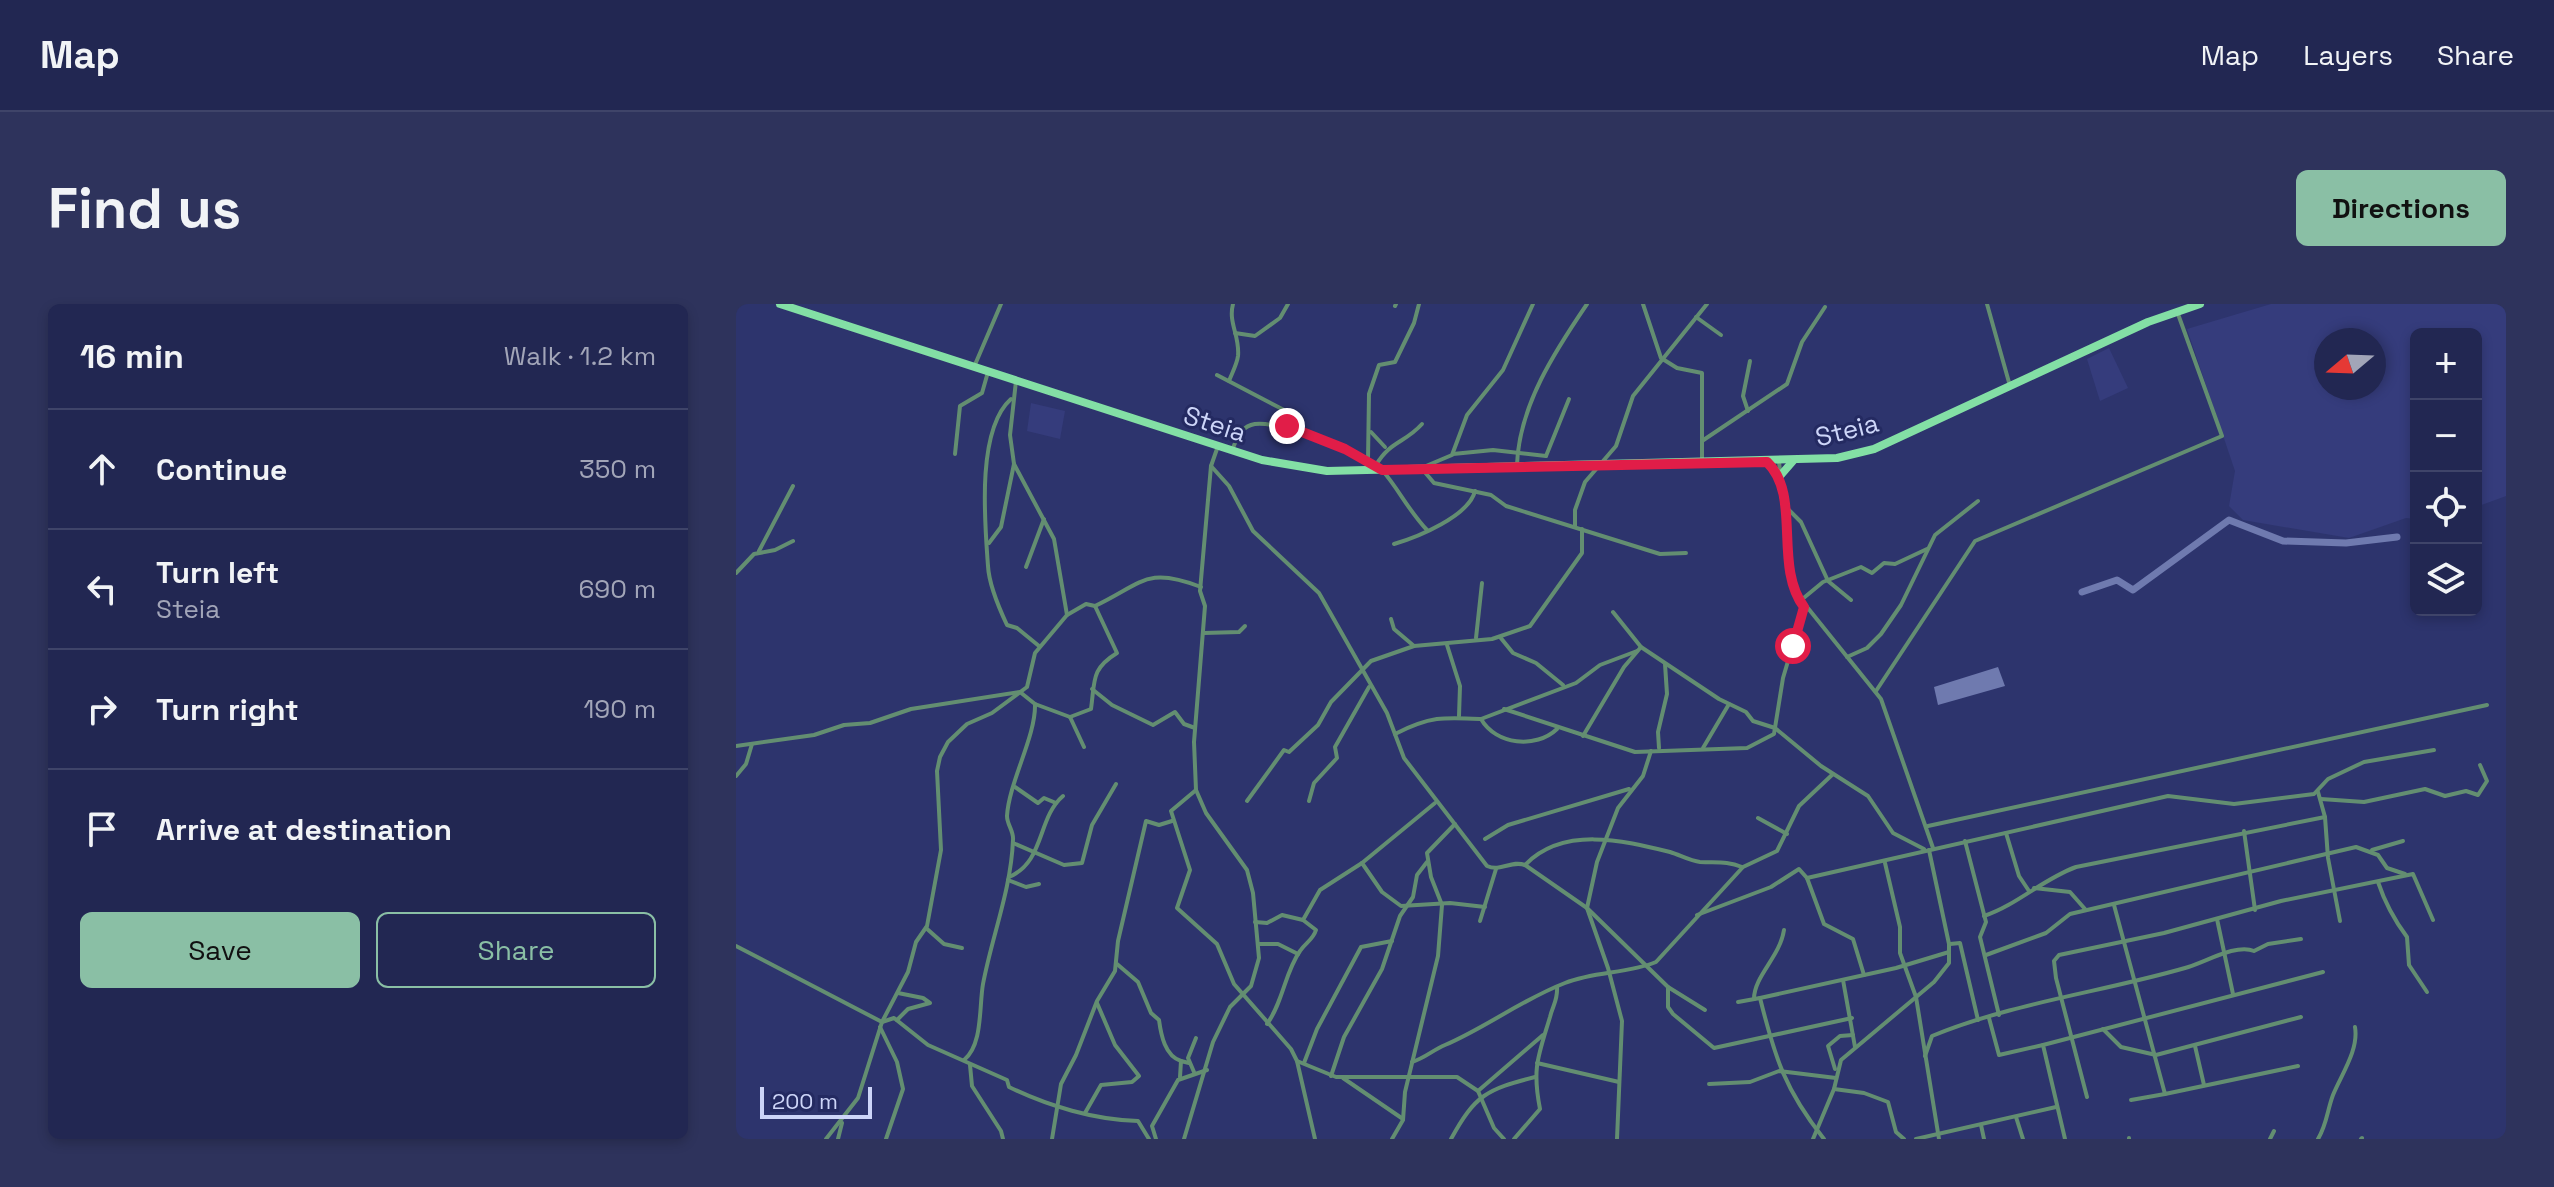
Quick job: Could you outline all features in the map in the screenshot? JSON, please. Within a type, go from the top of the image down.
[{"type":"main road","name":"Steia","points":[[780,304],[1232,451],[1294,468],[1374,466],[1420,469],[1837,458],[1874,449],[2177,311],[2200,304]]},
{"type":"main road","points":[[1767,462],[1780,476],[1793,461]]},
{"type":"street","points":[[974,367],[1001,304]]},
{"type":"street","points":[[1229,381],[1238,356],[1230,320],[1233,304]]},
{"type":"street","points":[[1235,333],[1255,336],[1280,318],[1288,304]]},
{"type":"street","points":[[1374,466],[1369,394],[1378,367],[1395,362],[1414,323],[1419,304]]},
{"type":"street","points":[[1453,454],[1467,415],[1503,370],[1533,304]]},
{"type":"street","points":[[1517,467],[1517,453],[1534,392],[1565,333],[1587,304]]},
{"type":"street","points":[[1643,304],[1663,360],[1682,369],[1702,372],[1702,463]]},
{"type":"street","points":[[1575,526],[1575,508],[1585,480],[1618,442],[1633,396],[1707,304]]},
{"type":"street","points":[[1987,304],[2010,386]]},
{"type":"street","points":[[1702,441],[1787,384],[1802,342],[1825,307]]},
{"type":"street","points":[[1876,691],[1975,541],[2222,436],[2177,311]]},
{"type":"street","points":[[1696,317],[1721,335]]},
{"type":"street","points":[[1748,411],[1743,396],[1750,361]]},
{"type":"street","points":[[955,454],[960,406],[982,393],[988,372]]},
{"type":"street","points":[[1217,375],[1284,410],[1279,423]]},
{"type":"street","points":[[989,543],[1001,527],[1007,482],[1014,464],[1012,398],[1016,381]]},
{"type":"street","points":[[1012,398],[999,413],[984,469],[984,534],[989,543],[988,567],[1000,612],[1007,625],[1017,628],[1039,646]]},
{"type":"street","points":[[1545,466],[1546,456],[1569,399]]},
{"type":"street","points":[[1232,451],[1240,433],[1249,426],[1279,423],[1374,466],[1427,530]]},
{"type":"street","points":[[1374,466],[1386,448],[1403,440],[1422,424]]},
{"type":"street","points":[[1371,432],[1386,448]]},
{"type":"street","points":[[1184,1139],[1212,1045],[1229,1008],[1243,995],[1256,972],[1259,944],[1247,870],[1206,813],[1196,790],[1195,728],[1205,606],[1201,587],[1211,466],[1218,446]]},
{"type":"street","points":[[1546,456],[1487,450],[1453,454],[1420,469],[1434,483],[1491,495],[1506,506],[1660,554],[1686,553]]},
{"type":"street","points":[[1779,461],[1789,569],[1800,601],[1876,691],[1928,826],[1929,849],[1949,944],[1945,971],[1841,1060],[1834,1089],[1813,1139]]},
{"type":"street","points":[[1014,464],[1055,543],[1067,615]]},
{"type":"street","points":[[1211,466],[1229,486],[1256,535],[1319,593],[1395,734],[1404,758],[1435,803],[1487,866],[1496,869],[1516,862],[1525,865],[1587,908],[1668,987],[1705,1010]]},
{"type":"street","points":[[736,573],[759,551],[793,486]]},
{"type":"street","points":[[1394,544],[1427,530],[1470,505],[1475,491]]},
{"type":"street","points":[[1847,657],[1867,648],[1881,634],[1901,605],[1940,530],[1978,501]]},
{"type":"street","points":[[1783,504],[1801,522],[1828,581],[1851,600]]},
{"type":"street","points":[[1026,567],[1044,519]]},
{"type":"street","points":[[1247,801],[1284,750],[1289,752],[1318,725],[1331,702],[1374,659],[1414,646],[1447,645],[1476,638],[1500,637],[1530,626],[1582,553],[1582,529]]},
{"type":"street","points":[[759,551],[775,550],[793,541]]},
{"type":"street","points":[[1800,601],[1828,581],[1861,567],[1872,573],[1884,563],[1895,564],[1930,548]]},
{"type":"street","points":[[826,1139],[859,1095],[881,1025],[910,968],[916,942],[926,928],[941,850],[938,799],[940,757],[948,742],[967,724],[992,713],[1028,686],[1039,646],[1067,615],[1086,604],[1095,606],[1142,579],[1169,575],[1201,587]]},
{"type":"street","points":[[1476,638],[1482,583]]},
{"type":"street","points":[[736,746],[870,723],[911,709],[1020,692],[1035,704],[1070,717],[1091,709],[1098,667],[1117,653],[1095,606]]},
{"type":"street","points":[[1504,709],[1518,711],[1557,729],[1631,752],[1747,748],[1772,737],[1783,678],[1804,607]]},
{"type":"street","points":[[1613,612],[1639,649],[1754,721],[1775,728],[1833,774],[1868,796],[1893,833],[1929,849]]},
{"type":"street","points":[[1391,619],[1394,629],[1414,646]]},
{"type":"street","points":[[1204,633],[1239,632],[1245,626]]},
{"type":"street","points":[[1500,637],[1513,653],[1536,663],[1563,685]]},
{"type":"street","points":[[1447,645],[1460,686],[1459,716]]},
{"type":"street","points":[[1395,734],[1421,720],[1459,716],[1481,719],[1563,685],[1576,683],[1600,665],[1639,649]]},
{"type":"street","points":[[1583,736],[1639,649]]},
{"type":"street","points":[[1659,749],[1658,732],[1667,694],[1665,664]]},
{"type":"street","points":[[1309,801],[1314,783],[1337,758],[1335,747],[1369,687]]},
{"type":"street","points":[[1092,689],[1112,705],[1153,725],[1175,712],[1184,724],[1195,728]]},
{"type":"street","points":[[963,1060],[970,1055],[975,1042],[984,978],[1008,879],[1013,843],[1007,816],[1023,746],[1035,716],[1035,704]]},
{"type":"street","points":[[1703,748],[1729,704]]},
{"type":"street","points":[[1928,826],[2487,705]]},
{"type":"street","points":[[1070,717],[1084,747]]},
{"type":"street","points":[[1481,719],[1494,735],[1523,742],[1543,740],[1557,729]]},
{"type":"street","points":[[736,776],[746,764],[752,744]]},
{"type":"street","points":[[1807,878],[1885,863],[1929,849],[2168,796],[2258,803],[2318,792],[2328,779],[2364,762],[2434,750]]},
{"type":"street","points":[[1617,1139],[1622,1021],[1587,908],[1618,808],[1643,776],[1651,751]]},
{"type":"street","points":[[2321,799],[2364,802],[2425,789],[2445,796],[2466,791],[2478,795],[2487,781],[2480,765]]},
{"type":"street","points":[[1412,1062],[1428,1058],[1442,1046],[1557,987],[1609,972],[1646,966],[1663,956],[1743,867],[1770,857],[1787,834],[1799,806],[1833,774]]},
{"type":"street","points":[[1013,843],[1064,865],[1082,863],[1092,825],[1116,784]]},
{"type":"street","points":[[1015,787],[1038,803],[1044,798],[1056,803]]},
{"type":"street","points":[[1485,839],[1508,825],[1631,788]]},
{"type":"street","points":[[1196,790],[1172,809],[1172,821],[1190,870],[1177,908],[1219,947],[1231,978],[1297,1061],[1315,1139]]},
{"type":"street","points":[[2318,792],[2325,817],[2327,852],[2340,921]]},
{"type":"street","points":[[1008,879],[1028,866],[1043,825],[1063,796]]},
{"type":"street","points":[[1303,920],[1320,890],[1362,863],[1435,803]]},
{"type":"street","points":[[1984,916],[2055,875],[2102,860],[2139,856],[2244,831],[2325,817]]},
{"type":"street","points":[[1758,818],[1787,834]]},
{"type":"street","points":[[1052,1139],[1061,1084],[1097,1001],[1117,964],[1118,941],[1146,821],[1159,825],[1172,821]]},
{"type":"street","points":[[1392,1139],[1403,1119],[1412,1062],[1438,956],[1442,905],[1427,851],[1455,824]]},
{"type":"street","points":[[2244,831],[2255,910]]},
{"type":"street","points":[[2006,833],[2019,876],[2032,890],[2070,892],[2085,909]]},
{"type":"street","points":[[1525,865],[1538,852],[1562,841],[1606,841],[1663,851],[1700,862],[1723,861],[1743,867]]},
{"type":"street","points":[[1965,841],[1984,916],[1985,926],[1980,937],[1999,1015]]},
{"type":"street","points":[[2370,851],[2403,841]]},
{"type":"street","points":[[1986,955],[2046,933],[2064,917],[2085,909],[2327,852],[2356,847],[2378,855],[2387,868],[2408,875]]},
{"type":"street","points":[[1331,1076],[1344,1037],[1382,969],[1406,906],[1413,897],[1417,875],[1428,861]]},
{"type":"street","points":[[1362,863],[1385,896],[1406,906],[1485,907]]},
{"type":"street","points":[[1885,863],[1893,890],[1904,966],[1916,997],[1939,1137]]},
{"type":"street","points":[[1480,921],[1496,869]]},
{"type":"street","points":[[1697,915],[1771,887],[1799,869],[1807,878],[1824,924],[1853,939],[1864,975]]},
{"type":"street","points":[[2087,1097],[2056,978],[2056,957],[2255,910],[2281,901],[2408,875],[2415,875],[2433,920]]},
{"type":"street","points":[[1008,879],[1026,887],[1039,884]]},
{"type":"street","points":[[2378,882],[2384,900],[2395,914],[2397,928],[2407,937],[2409,965],[2427,992]]},
{"type":"street","points":[[2114,904],[2143,1019],[2156,1055],[2160,1087],[2165,1094]]},
{"type":"street","points":[[1255,922],[1267,923],[1282,915],[1303,920],[1316,930],[1313,939],[1299,954],[1277,1010],[1267,1024]]},
{"type":"street","points":[[2217,919],[2233,994]]},
{"type":"street","points":[[926,928],[945,945],[962,948]]},
{"type":"street","points":[[1754,999],[1755,988],[1776,959],[1784,930]]},
{"type":"street","points":[[1925,1056],[1932,1036],[1978,1020],[2224,956],[2243,948],[2254,951],[2268,944],[2301,939]]},
{"type":"street","points":[[1304,1063],[1317,1029],[1361,947],[1392,941]]},
{"type":"street","points":[[1949,944],[1960,943],[1978,1020]]},
{"type":"street","points":[[1259,944],[1278,944],[1299,954]]},
{"type":"street","points":[[736,946],[881,1025],[897,1062],[903,1089],[885,1138]]},
{"type":"street","points":[[1738,1002],[1904,966],[1949,952]]},
{"type":"street","points":[[1117,964],[1140,985],[1151,1013],[1159,1020],[1161,1040],[1173,1058],[1189,1063]]},
{"type":"street","points":[[1989,1018],[1999,1055],[2323,972]]},
{"type":"street","points":[[1843,980],[1855,1047]]},
{"type":"street","points":[[1514,1139],[1540,1109],[1535,1077],[1545,1033],[1558,998],[1557,987]]},
{"type":"street","points":[[1668,987],[1668,1005],[1673,1014],[1696,1030],[1711,1047],[1852,1018]]},
{"type":"street","points":[[897,1020],[908,1009],[930,1003],[898,993]]},
{"type":"street","points":[[1760,998],[1779,1071],[1790,1093],[1824,1139]]},
{"type":"street","points":[[1085,1113],[1101,1085],[1132,1082],[1139,1076],[1115,1045],[1097,1001]]},
{"type":"street","points":[[2103,1029],[2121,1047],[2156,1055],[2301,1017]]},
{"type":"street","points":[[881,1025],[893,1018],[918,1039],[1007,1080],[1009,1087],[1039,1102],[1138,1121],[1149,1139]]},
{"type":"street","points":[[2318,1139],[2328,1120],[2333,1094],[2344,1077],[2356,1037],[2355,1027]]},
{"type":"street","points":[[1478,1091],[1545,1033]]},
{"type":"street","points":[[1836,1075],[1828,1046],[1840,1036],[1853,1035]]},
{"type":"street","points":[[1194,1072],[1189,1063],[1196,1038]]},
{"type":"street","points":[[2043,1045],[2065,1139]]},
{"type":"street","points":[[2195,1046],[2204,1085]]},
{"type":"street","points":[[1156,1139],[1152,1126],[1180,1077],[1181,1061]]},
{"type":"street","points":[[1297,1061],[1343,1078],[1409,1076],[1426,1079],[1454,1076],[1478,1091],[1503,1139]]},
{"type":"street","points":[[1537,1063],[1619,1082]]},
{"type":"street","points":[[970,1065],[972,1086],[1003,1139]]},
{"type":"street","points":[[2131,1100],[2298,1066]]},
{"type":"street","points":[[1180,1077],[1207,1070]]},
{"type":"street","points":[[1709,1084],[1750,1082],[1779,1071],[1836,1075]]},
{"type":"street","points":[[1451,1139],[1480,1098],[1498,1086],[1535,1077]]},
{"type":"street","points":[[1343,1078],[1403,1119]]},
{"type":"street","points":[[1834,1089],[1864,1093],[1888,1102],[1896,1132],[1904,1139]]},
{"type":"street","points":[[1916,1139],[1939,1137],[2056,1107]]},
{"type":"street","points":[[2016,1117],[2023,1139]]},
{"type":"street","points":[[838,1139],[843,1120]]},
{"type":"street","points":[[1981,1125],[1984,1139]]},
{"type":"street","points":[[2270,1139],[2274,1131]]},
{"type":"street","points":[[1139,1139],[1142,1132]]},
{"type":"shaded area","points":[[2271,304],[2506,304],[2506,496],[2482,505],[2482,328],[2410,328],[2410,518],[2349,538],[2243,520],[2229,506],[2235,471],[2187,329]]},
{"type":"shaded area","points":[[2109,348],[2128,388],[2100,401],[2087,359]]},
{"type":"shaded area","points":[[1031,403],[1065,411],[1060,439],[1027,431]]},
{"type":"shaded area","points":[[1998,667],[2005,686],[1938,705],[1934,687]]},
{"type":"waterway","points":[[736,309],[738,304]]},
{"type":"waterway","points":[[2082,592],[2117,580],[2133,590],[2229,520],[2283,541],[2346,543],[2397,537]]},
{"type":"route","points":[[1287,426],[1345,449],[1382,470],[1767,462],[1780,476],[1789,569],[1795,592],[1804,607],[1793,646]]}]
